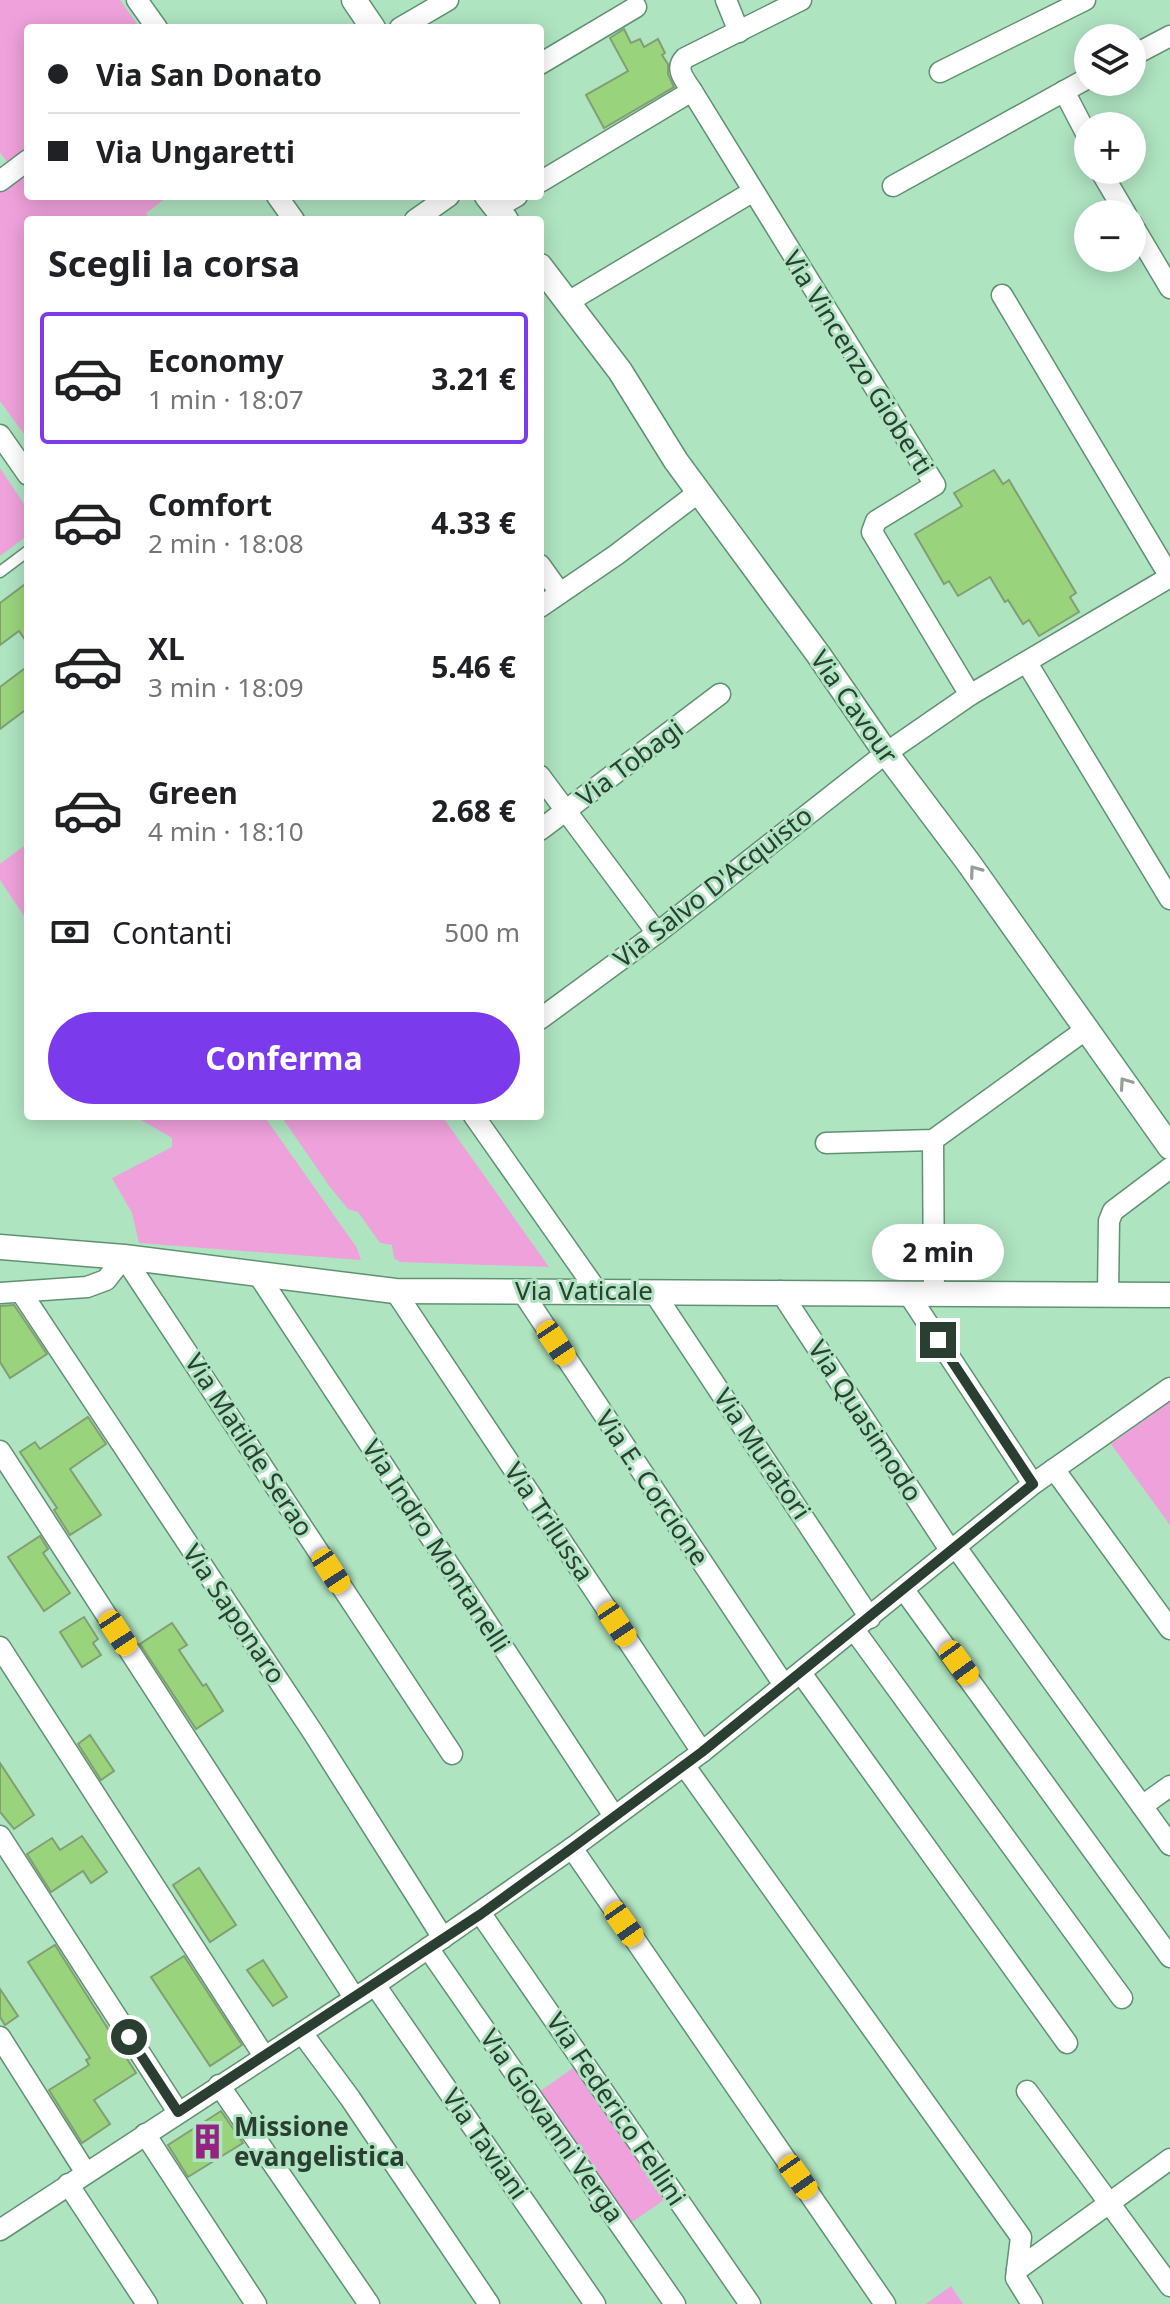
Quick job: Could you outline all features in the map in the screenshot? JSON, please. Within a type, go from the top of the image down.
[{"type":"street","points":[[137,0],[154,24]]},
{"type":"street","points":[[354,0],[370,24]]},
{"type":"street","points":[[407,24],[448,0]]},
{"type":"street","points":[[726,0],[739,32]]},
{"type":"street","points":[[544,180],[692,91],[679,71],[680,63],[685,58],[801,0]]},
{"type":"street","points":[[940,72],[1085,0]]},
{"type":"street","points":[[544,62],[636,7]]},
{"type":"street","points":[[1146,49],[1170,36]]},
{"type":"street","points":[[893,186],[1074,86]]},
{"type":"street","name":"Via Vincenzo Gioberti","points":[[692,91],[935,485],[876,521],[872,532],[970,695]]},
{"type":"street","points":[[1064,91],[1075,112]]},
{"type":"street","points":[[0,181],[24,163]]},
{"type":"street","points":[[568,302],[752,192]]},
{"type":"street","points":[[421,216],[443,200]]},
{"type":"street","points":[[1146,248],[1170,288]]},
{"type":"street","name":"Via Cavour","points":[[544,271],[620,371],[676,461],[1088,1028],[1170,1147]]},
{"type":"street","points":[[1002,295],[1170,577]]},
{"type":"street","points":[[0,435],[20,448]]},
{"type":"street","points":[[544,604],[699,492]]},
{"type":"street","points":[[544,571],[560,593]]},
{"type":"street","name":"Via Salvo D'Acquisto","points":[[544,1016],[657,933],[886,753],[970,695],[1170,577]]},
{"type":"street","points":[[1027,663],[1170,899]]},
{"type":"street","name":"Via Tobagi","points":[[544,827],[720,694]]},
{"type":"street","points":[[544,782],[657,933]]},
{"type":"street","points":[[826,1143],[933,1140],[1088,1028]]},
{"type":"street","points":[[477,1120],[597,1291]]},
{"type":"street","points":[[933,1140],[934,1292]]},
{"type":"street","points":[[1108,1294],[1109,1221],[1113,1211],[1170,1168]]},
{"type":"street","name":"Via Vaticale","points":[[0,1247],[124,1257],[395,1291],[1170,1295]]},
{"type":"street","points":[[0,1293],[87,1287],[106,1280],[124,1257]]},
{"type":"street","name":"Via Matilde Serao","points":[[124,1257],[452,1754]]},
{"type":"street","name":"Via Indro Montanelli","points":[[259,1276],[614,1816]]},
{"type":"street","name":"Via E. Corcione","points":[[521,1290],[784,1685]]},
{"type":"street","name":"Via Trilussa","points":[[395,1291],[702,1752]]},
{"type":"street","name":"Via Muratori","points":[[653,1291],[863,1624],[964,1776],[1122,1998]]},
{"type":"street","name":"Via Quasimodo","points":[[780,1291],[953,1548],[1170,1845]]},
{"type":"street","name":"Via Saponaro","points":[[21,1292],[314,1734],[436,1943]]},
{"type":"street","points":[[907,1292],[1033,1484]]},
{"type":"street","points":[[0,2229],[481,1914],[702,1752],[1033,1484],[1170,1388]]},
{"type":"street","points":[[0,1451],[354,1997]]},
{"type":"street","points":[[1054,1469],[1170,1629]]},
{"type":"street","points":[[904,1590],[1013,1736],[1170,1957]]},
{"type":"street","points":[[0,1647],[264,2056]]},
{"type":"street","points":[[801,1673],[1067,2043]]},
{"type":"street","points":[[684,1765],[1021,2237],[1016,2278],[1032,2304]]},
{"type":"street","points":[[1142,1806],[1170,1786]]},
{"type":"street","points":[[0,1836],[178,2112]]},
{"type":"street","points":[[572,1848],[885,2304]]},
{"type":"street","name":"Via Federico Fellini","points":[[481,1914],[750,2304]]},
{"type":"street","name":"Via Giovanni Verga","points":[[436,1943],[675,2304]]},
{"type":"street","name":"Via Taviani","points":[[375,1985],[595,2304]]},
{"type":"street","points":[[302,2033],[350,2098],[489,2304]]},
{"type":"street","points":[[0,2037],[147,2304]]},
{"type":"street","points":[[219,2085],[369,2304]]},
{"type":"street","points":[[1027,2091],[1170,2286]]},
{"type":"street","points":[[145,2134],[256,2304]]},
{"type":"street","points":[[1017,2270],[1170,2159]]},
{"type":"lane","points":[[0,572],[24,554]]},
{"type":"shaded area","points":[[0,0],[120,0],[137,24],[24,24],[24,149],[7,162],[0,152]]},
{"type":"shaded area","points":[[24,170],[24,200],[164,200],[146,213],[148,216],[24,216],[24,434],[0,401],[0,188]]},
{"type":"shaded area","points":[[0,468],[24,504],[24,538],[0,556]]},
{"type":"shaded area","points":[[24,846],[24,916],[0,880],[0,864]]},
{"type":"shaded area","points":[[141,1120],[267,1120],[357,1248],[361,1260],[139,1243],[132,1213],[112,1178],[172,1147],[172,1138]]},
{"type":"shaded area","points":[[284,1120],[445,1120],[549,1267],[400,1262],[394,1258],[392,1245],[380,1243],[358,1212],[348,1209]]},
{"type":"shaded area","points":[[1170,1401],[1170,1525],[1111,1444]]},
{"type":"shaded area","points":[[576,2066],[667,2198],[629,2224],[539,2092]]},
{"type":"shaded area","points":[[951,2286],[963,2304],[926,2304]]},
{"type":"building","points":[[624,29],[631,43],[640,39],[644,47],[658,39],[674,87],[604,128],[586,95],[628,71],[610,38]]},
{"type":"building","points":[[994,470],[1003,484],[1009,480],[1076,593],[1070,597],[1079,612],[1039,636],[1029,620],[1023,624],[990,577],[958,596],[949,581],[944,584],[915,534],[962,506],[954,493]]},
{"type":"building","points":[[24,585],[24,638],[19,631],[0,645],[0,603]]},
{"type":"building","points":[[24,669],[24,711],[0,729],[0,687]]},
{"type":"building","points":[[14,1305],[47,1354],[10,1378],[0,1362],[0,1306]]},
{"type":"building","points":[[88,1417],[106,1444],[70,1469],[101,1515],[70,1535],[54,1510],[57,1508],[20,1452],[35,1442],[40,1449]]},
{"type":"building","points":[[40,1536],[48,1549],[43,1553],[70,1593],[44,1611],[8,1557]]},
{"type":"building","points":[[84,1617],[98,1639],[93,1643],[101,1655],[82,1667],[60,1632]]},
{"type":"building","points":[[172,1623],[187,1645],[179,1650],[223,1711],[196,1729],[140,1644]]},
{"type":"building","points":[[90,1735],[114,1771],[101,1780],[78,1744]]},
{"type":"building","points":[[0,1763],[34,1815],[14,1829],[0,1812]]},
{"type":"building","points":[[82,1836],[107,1872],[91,1883],[83,1871],[51,1892],[27,1854],[52,1838],[60,1850]]},
{"type":"building","points":[[199,1868],[236,1925],[210,1942],[173,1885]]},
{"type":"building","points":[[55,1945],[136,2073],[94,2100],[110,2124],[82,2143],[49,2090],[89,2065],[86,2060],[90,2058],[28,1962]]},
{"type":"building","points":[[184,1956],[242,2045],[210,2066],[151,1977]]},
{"type":"building","points":[[263,1960],[287,1997],[273,2006],[247,1970]]},
{"type":"building","points":[[0,1989],[18,2016],[5,2025],[0,2017]]},
{"type":"building","name":"Missione evangelistica","points":[[221,2111],[243,2143],[188,2177],[168,2145]]},
{"type":"place","name":"Missione evangelistica","points":[[208,2142]]},
{"type":"route","points":[[129,2037],[178,2112],[481,1914],[572,1848],[702,1752],[1033,1484],[938,1340]]}]
